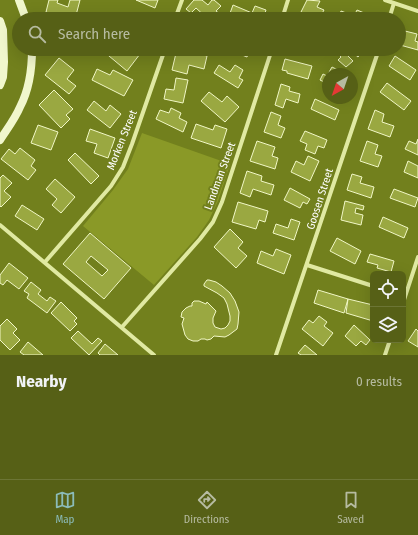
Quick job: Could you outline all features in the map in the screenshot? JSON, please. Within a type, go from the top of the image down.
[{"type":"street","points":[[19,0],[23,12]]},
{"type":"street","points":[[178,12],[182,0]]},
{"type":"street","points":[[284,12],[288,0]]},
{"type":"street","points":[[385,0],[418,11]]},
{"type":"street","points":[[391,12],[394,3]]},
{"type":"street","points":[[0,21],[3,30],[4,62],[3,77],[0,85]]},
{"type":"street","points":[[0,140],[20,108],[27,90],[32,56]]},
{"type":"street","name":"Morken Street","points":[[45,262],[110,186],[123,167],[163,56]]},
{"type":"street","name":"Landman Street","points":[[122,327],[200,239],[212,222],[222,202],[270,56]]},
{"type":"street","name":"Goosen Street","points":[[276,355],[377,56]]},
{"type":"street","points":[[0,224],[154,355]]},
{"type":"street","points":[[406,290],[418,258]]},
{"type":"street","points":[[307,265],[370,285]]},
{"type":"street","points":[[385,355],[389,343]]},
{"type":"green space","points":[[142,133],[230,164],[218,201],[209,220],[197,237],[154,285],[83,226],[113,190],[128,169]]},
{"type":"building","points":[[49,0],[58,0],[57,3],[68,7],[70,0],[80,0],[77,12],[46,12]]},
{"type":"building","points":[[136,0],[158,0],[155,8]]},
{"type":"building","points":[[194,0],[202,0],[208,5],[212,0],[214,0],[221,6],[216,11],[217,12],[200,12],[196,8],[192,12],[190,12],[186,9]]},
{"type":"building","points":[[307,0],[320,1],[317,7],[324,10],[323,12],[301,12]]},
{"type":"building","points":[[233,5],[250,12],[230,12]]},
{"type":"building","points":[[255,6],[266,10],[265,12],[252,12]]},
{"type":"building","points":[[406,31],[417,34],[415,41],[418,42],[418,50],[406,47]]},
{"type":"building","points":[[109,56],[138,56],[127,71]]},
{"type":"building","points":[[175,56],[207,56],[204,69],[189,65],[187,74],[172,70]]},
{"type":"building","points":[[340,56],[348,56],[353,61],[346,67],[338,60],[341,57]]},
{"type":"building","points":[[395,56],[416,70],[410,80],[389,66]]},
{"type":"building","points":[[59,58],[74,70],[67,79],[76,86],[69,94],[45,75]]},
{"type":"building","points":[[285,59],[312,66],[308,79],[282,70]]},
{"type":"building","points":[[219,65],[230,72],[235,65],[243,70],[239,78],[243,80],[238,88],[214,73]]},
{"type":"building","points":[[97,69],[110,75],[113,70],[133,80],[124,96],[92,80]]},
{"type":"building","points":[[176,78],[188,80],[183,103],[164,99],[166,89],[174,90]]},
{"type":"building","points":[[387,83],[411,101],[404,110],[380,92]]},
{"type":"building","points":[[281,84],[290,87],[289,91],[300,94],[298,103],[286,99],[283,108],[275,105]]},
{"type":"building","points":[[54,90],[73,109],[66,115],[70,119],[61,128],[39,105]]},
{"type":"building","points":[[209,92],[222,102],[227,96],[239,107],[225,122],[201,101]]},
{"type":"building","points":[[315,99],[322,102],[322,104],[326,104],[339,110],[335,120],[311,109]]},
{"type":"building","points":[[94,101],[106,111],[110,105],[121,114],[110,128],[87,110]]},
{"type":"building","points":[[171,108],[181,113],[179,118],[187,122],[183,132],[156,119],[160,110],[169,113]]},
{"type":"building","points":[[375,110],[384,114],[382,122],[394,126],[390,137],[368,129]]},
{"type":"building","points":[[271,112],[281,116],[278,125],[285,128],[281,138],[264,132]]},
{"type":"building","points":[[196,124],[213,130],[215,125],[227,129],[221,148],[191,138]]},
{"type":"building","points":[[38,125],[58,132],[51,150],[31,143]]},
{"type":"building","points":[[90,129],[115,138],[108,158],[94,153],[97,144],[86,141]]},
{"type":"building","points":[[305,131],[327,140],[324,148],[318,146],[315,154],[305,150],[307,144],[300,141]]},
{"type":"building","points":[[418,139],[418,155],[405,149],[409,141],[416,144]]},
{"type":"building","points":[[257,141],[275,147],[272,156],[278,158],[275,169],[250,161]]},
{"type":"building","points":[[367,141],[378,145],[375,154],[382,156],[378,167],[360,161]]},
{"type":"building","points":[[20,148],[35,160],[31,166],[36,170],[28,180],[1,159],[9,149],[15,154]]},
{"type":"building","points":[[75,153],[99,176],[91,184],[68,160]]},
{"type":"building","points":[[308,156],[319,161],[310,181],[291,172],[296,161],[304,165]]},
{"type":"building","points":[[408,161],[418,166],[418,178],[404,172]]},
{"type":"building","points":[[247,171],[262,176],[261,181],[274,185],[271,195],[253,189],[250,197],[240,193]]},
{"type":"building","points":[[352,174],[362,177],[360,183],[374,187],[371,198],[347,190]]},
{"type":"building","points":[[3,175],[12,183],[4,191],[11,197],[1,207],[0,178]]},
{"type":"building","points":[[55,179],[75,197],[61,213],[52,205],[57,199],[46,189]]},
{"type":"building","points":[[290,188],[310,199],[307,204],[303,202],[300,208],[284,200]]},
{"type":"building","points":[[394,189],[418,198],[415,207],[390,198]]},
{"type":"building","points":[[345,201],[364,206],[363,210],[356,208],[355,213],[363,215],[361,225],[341,220]]},
{"type":"building","points":[[238,202],[268,211],[265,222],[259,220],[256,229],[232,222]]},
{"type":"building","points":[[22,205],[44,219],[37,230],[15,216]]},
{"type":"building","points":[[383,217],[408,228],[404,238],[379,227]]},
{"type":"building","points":[[291,219],[300,222],[294,240],[273,233],[276,224],[288,228]]},
{"type":"building","points":[[230,229],[243,242],[238,248],[247,256],[236,268],[214,247]]},
{"type":"building","points":[[90,233],[131,268],[104,299],[63,264]],"holes":[[[91,256],[108,270],[102,276],[86,262]]]},
{"type":"building","points":[[337,238],[361,251],[355,264],[330,251]]},
{"type":"building","points":[[276,249],[291,255],[284,274],[257,263],[261,251],[273,256]]},
{"type":"building","points":[[370,254],[394,261],[391,271],[377,268],[378,265],[367,262]]},
{"type":"building","points":[[9,263],[28,278],[19,289],[7,280],[3,285],[0,283],[0,275]]},
{"type":"building","points":[[207,280],[216,282],[222,286],[230,293],[235,301],[239,312],[237,329],[225,337],[214,336],[207,340],[201,339],[198,341],[193,341],[188,339],[185,335],[182,324],[184,318],[181,317],[182,312],[186,308],[192,306],[194,301],[199,301],[206,304],[207,302],[216,311],[213,318],[215,327],[221,329],[225,328],[230,321],[227,304],[224,298],[204,286]]},
{"type":"building","points":[[31,282],[41,290],[38,294],[47,301],[50,297],[56,301],[47,313],[27,298],[29,294],[24,291]]},
{"type":"building","points":[[318,290],[348,299],[344,313],[314,303]]},
{"type":"building","points":[[348,299],[370,304],[370,320],[346,313]]},
{"type":"building","points":[[61,302],[77,318],[74,321],[77,324],[70,331],[51,313]]},
{"type":"building","points":[[319,316],[327,322],[324,326],[333,333],[323,346],[302,329],[309,320],[313,323]]},
{"type":"building","points":[[7,319],[17,329],[13,333],[20,340],[10,350],[0,340],[0,326]]},
{"type":"building","points":[[354,325],[370,340],[366,345],[361,341],[356,346],[345,336]]},
{"type":"building","points":[[416,329],[418,331],[418,347],[408,341]]},
{"type":"building","points":[[78,331],[92,344],[98,338],[102,341],[89,355],[71,338]]},
{"type":"building","points":[[28,342],[43,355],[24,355],[20,352]]},
{"type":"building","points":[[105,344],[118,355],[100,355],[98,353]]},
{"type":"building","points":[[305,345],[317,355],[301,355],[298,353]]}]
